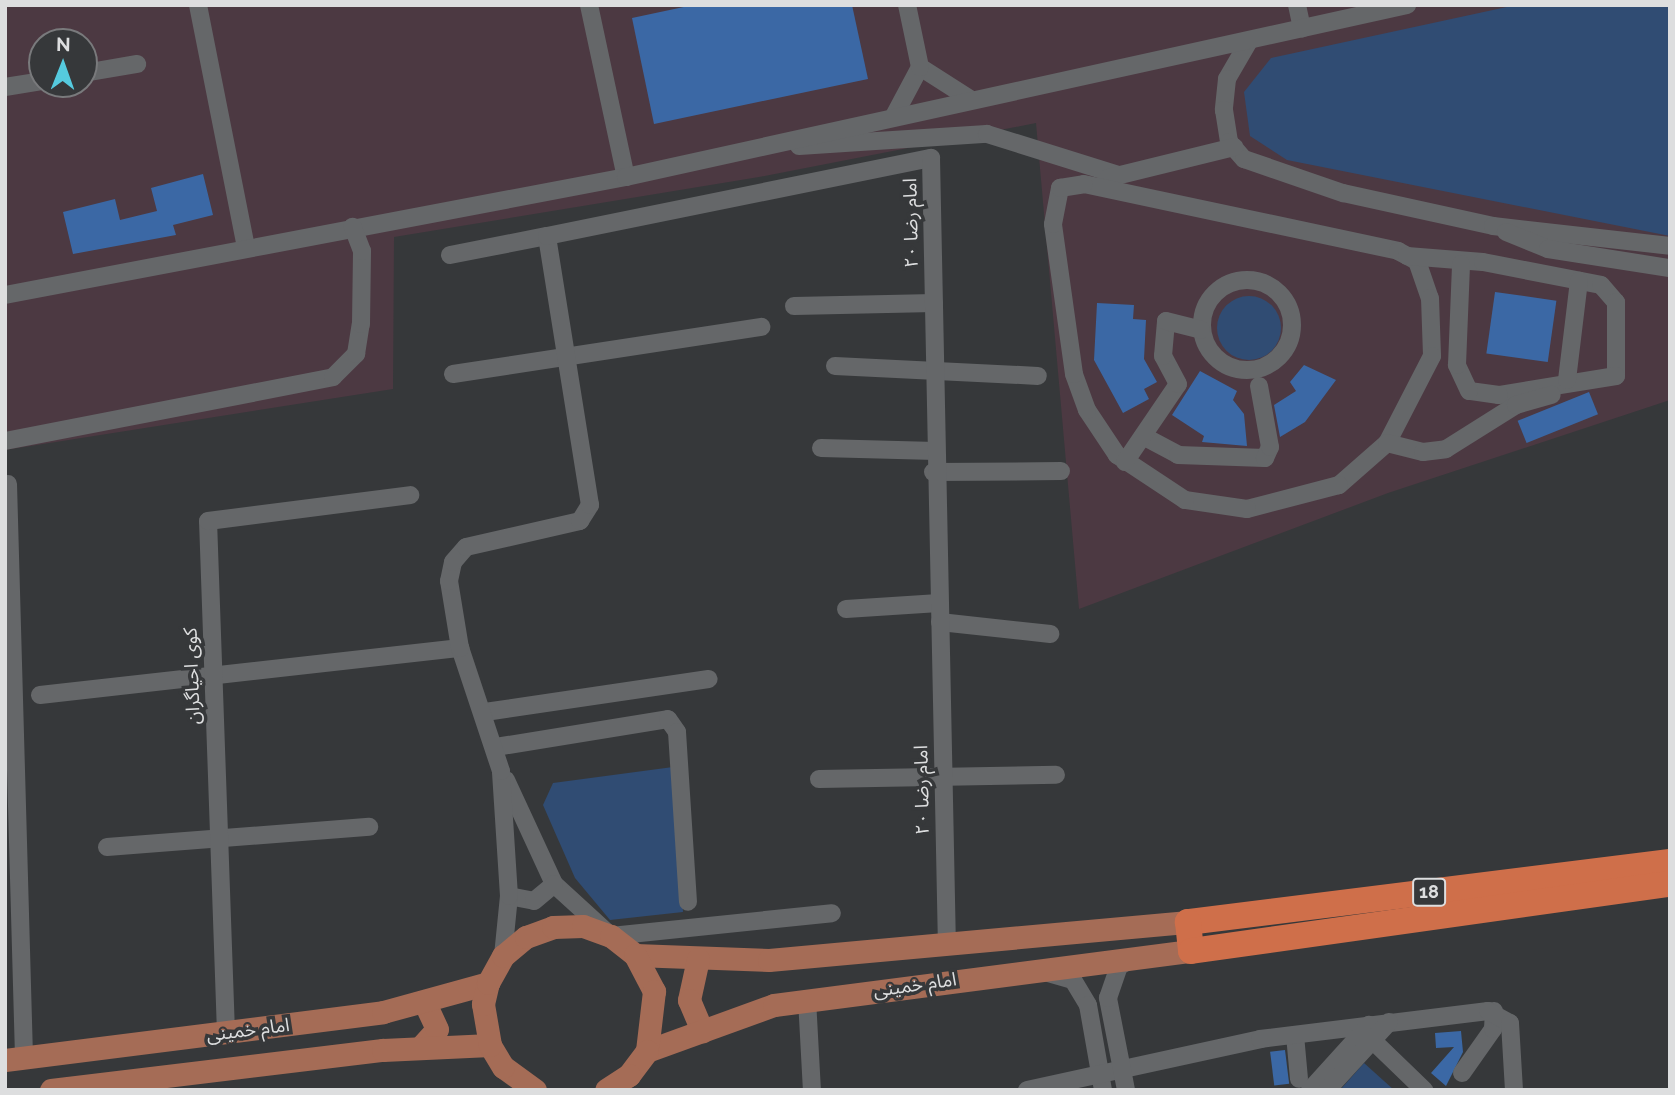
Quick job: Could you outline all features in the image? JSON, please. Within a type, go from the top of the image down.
[{"type":"highway","name":"18","points":[[1188,922],[1670,862]]},
{"type":"highway","name":"18","points":[[1191,951],[1670,884]]},
{"type":"highway","name":"18","points":[[1609,891],[1670,902]]},
{"type":"highway","points":[[1188,922],[1191,951]]},
{"type":"main road","name":"امام خمینی","points":[[635,955],[769,960],[947,946],[1188,922]]},
{"type":"main road","points":[[535,1090],[503,1067],[490,1045],[484,1025],[488,983],[503,956],[526,937],[553,927],[583,926],[611,936],[635,955],[654,992],[647,1051],[629,1075],[606,1090]]},
{"type":"main road","name":"امام خمینی","points":[[647,1051],[807,999],[1191,951]]},
{"type":"main road","points":[[698,959],[689,1000],[702,1031]]},
{"type":"main road","name":"امام خمینی","points":[[15,1059],[226,1033],[425,1003],[488,983]]},
{"type":"main road","points":[[421,1048],[437,1029],[425,1003]]},
{"type":"main road","name":"امام خمینی","points":[[51,1090],[421,1048],[490,1045]]},
{"type":"street","points":[[198,5],[246,247]]},
{"type":"street","points":[[589,5],[626,177]]},
{"type":"street","points":[[894,116],[920,67],[907,5]]},
{"type":"street","points":[[1297,5],[1302,28]]},
{"type":"street","points":[[5,295],[246,247],[626,177],[970,99],[1407,5]]},
{"type":"street","points":[[1249,41],[1227,79],[1224,110],[1234,147],[1271,173],[1493,226],[1670,246]]},
{"type":"street","points":[[98,71],[137,64]]},
{"type":"street","points":[[920,67],[970,99]]},
{"type":"street","points":[[5,87],[28,83]]},
{"type":"street","points":[[754,148],[987,134],[1127,174]]},
{"type":"street","points":[[1234,147],[1060,188],[1053,208],[1074,373],[1092,419],[1125,461],[1185,500],[1247,509],[1280,506],[1339,485],[1387,443],[1432,356],[1426,275],[1407,256]]},
{"type":"street","name":"امام رضا ۲۰","points":[[547,236],[931,158],[936,451],[933,472],[940,622],[947,946]]},
{"type":"street","points":[[1127,174],[1136,195]]},
{"type":"street","points":[[1084,184],[1407,256],[1579,281],[1601,285],[1616,302],[1616,376],[1606,382],[1567,380],[1499,396],[1469,391],[1457,365],[1461,264]]},
{"type":"street","points":[[1493,226],[1548,249],[1670,268]]},
{"type":"street","points":[[5,441],[333,377],[356,354],[361,324],[362,251],[354,227]]},
{"type":"street","points":[[450,256],[547,236],[590,498],[580,521],[466,547],[458,555],[449,581],[460,648],[485,712],[501,771],[509,896],[503,956]]},
{"type":"street","points":[[1567,380],[1579,281]]},
{"type":"street","points":[[1125,461],[1178,384],[1163,356],[1166,321],[1201,330],[1216,358],[1257,369],[1289,342],[1291,314],[1264,283],[1233,282],[1208,300],[1201,330]]},
{"type":"street","points":[[794,306],[934,303]]},
{"type":"street","points":[[453,374],[566,353],[761,327]]},
{"type":"street","points":[[835,366],[1038,376]]},
{"type":"street","points":[[1143,436],[1178,455],[1265,458],[1270,447],[1259,386]]},
{"type":"street","points":[[1387,443],[1423,452],[1446,449],[1516,405],[1552,396]]},
{"type":"street","points":[[821,448],[936,451]]},
{"type":"street","points":[[933,472],[1061,471]]},
{"type":"street","points":[[8,484],[15,1059]]},
{"type":"street","name":"کوی احیاگران","points":[[226,1033],[208,521],[410,495]]},
{"type":"street","points":[[846,608],[939,603]]},
{"type":"street","points":[[940,622],[1050,634]]},
{"type":"street","points":[[40,695],[214,678],[460,648]]},
{"type":"street","points":[[485,712],[709,679]]},
{"type":"street","points":[[496,747],[668,719],[677,732],[688,902]]},
{"type":"street","points":[[501,771],[554,884],[611,936],[832,913]]},
{"type":"street","points":[[819,779],[1056,775]]},
{"type":"street","points":[[107,846],[369,827]]},
{"type":"street","points":[[509,896],[534,901],[554,884]]},
{"type":"street","points":[[1126,1090],[1109,984],[1119,966],[1137,956]]},
{"type":"street","points":[[1031,969],[1073,980],[1080,990],[1102,1081]]},
{"type":"street","points":[[807,999],[811,1090]]},
{"type":"street","points":[[1295,1035],[1305,1085],[1368,1032],[1389,1023],[1494,1011],[1510,1023],[1514,1090]]},
{"type":"street","points":[[1462,1073],[1493,1029],[1494,1011]]},
{"type":"street","points":[[1027,1090],[1102,1081],[1121,1066],[1295,1035],[1368,1032],[1424,1090]]},
{"type":"street","points":[[1327,1090],[1368,1032]]},
{"type":"shaded area","points":[[5,5],[1670,5],[1670,400],[1388,493],[1079,609],[1036,123],[759,177],[394,237],[393,389],[5,450]]},
{"type":"shaded area","points":[[1516,5],[1670,5],[1670,236],[1287,160],[1250,136],[1244,92],[1271,58]]},
{"type":"shaded area","points":[[1249,296],[1261,298],[1272,305],[1279,316],[1279,340],[1272,351],[1261,358],[1249,360],[1237,358],[1226,351],[1219,340],[1217,328],[1219,316],[1226,305],[1237,298]]},
{"type":"shaded area","points":[[673,767],[683,912],[610,920],[575,878],[543,805],[553,783]]},
{"type":"shaded area","points":[[1364,1063],[1394,1090],[1340,1090]]},
{"type":"building","points":[[693,5],[852,5],[868,79],[654,124],[632,18]]},
{"type":"building","points":[[203,174],[213,215],[173,225],[176,235],[73,254],[63,212],[115,199],[120,220],[157,211],[151,188]]},
{"type":"building","points":[[1495,292],[1556,301],[1548,362],[1486,353]]},
{"type":"building","points":[[1097,303],[1134,305],[1133,319],[1146,320],[1144,359],[1157,382],[1144,389],[1149,399],[1123,413],[1094,360]]},
{"type":"building","points":[[1304,365],[1336,380],[1305,422],[1280,437],[1274,405],[1296,391],[1290,382]]},
{"type":"building","points":[[1200,371],[1237,391],[1233,400],[1244,414],[1247,446],[1202,442],[1204,436],[1172,415]]},
{"type":"building","points":[[1589,392],[1598,414],[1527,443],[1518,421]]},
{"type":"building","points":[[1461,1031],[1463,1052],[1446,1086],[1431,1073],[1454,1047],[1436,1048],[1435,1033]]},
{"type":"building","points":[[1285,1050],[1289,1084],[1274,1086],[1270,1052]]}]
